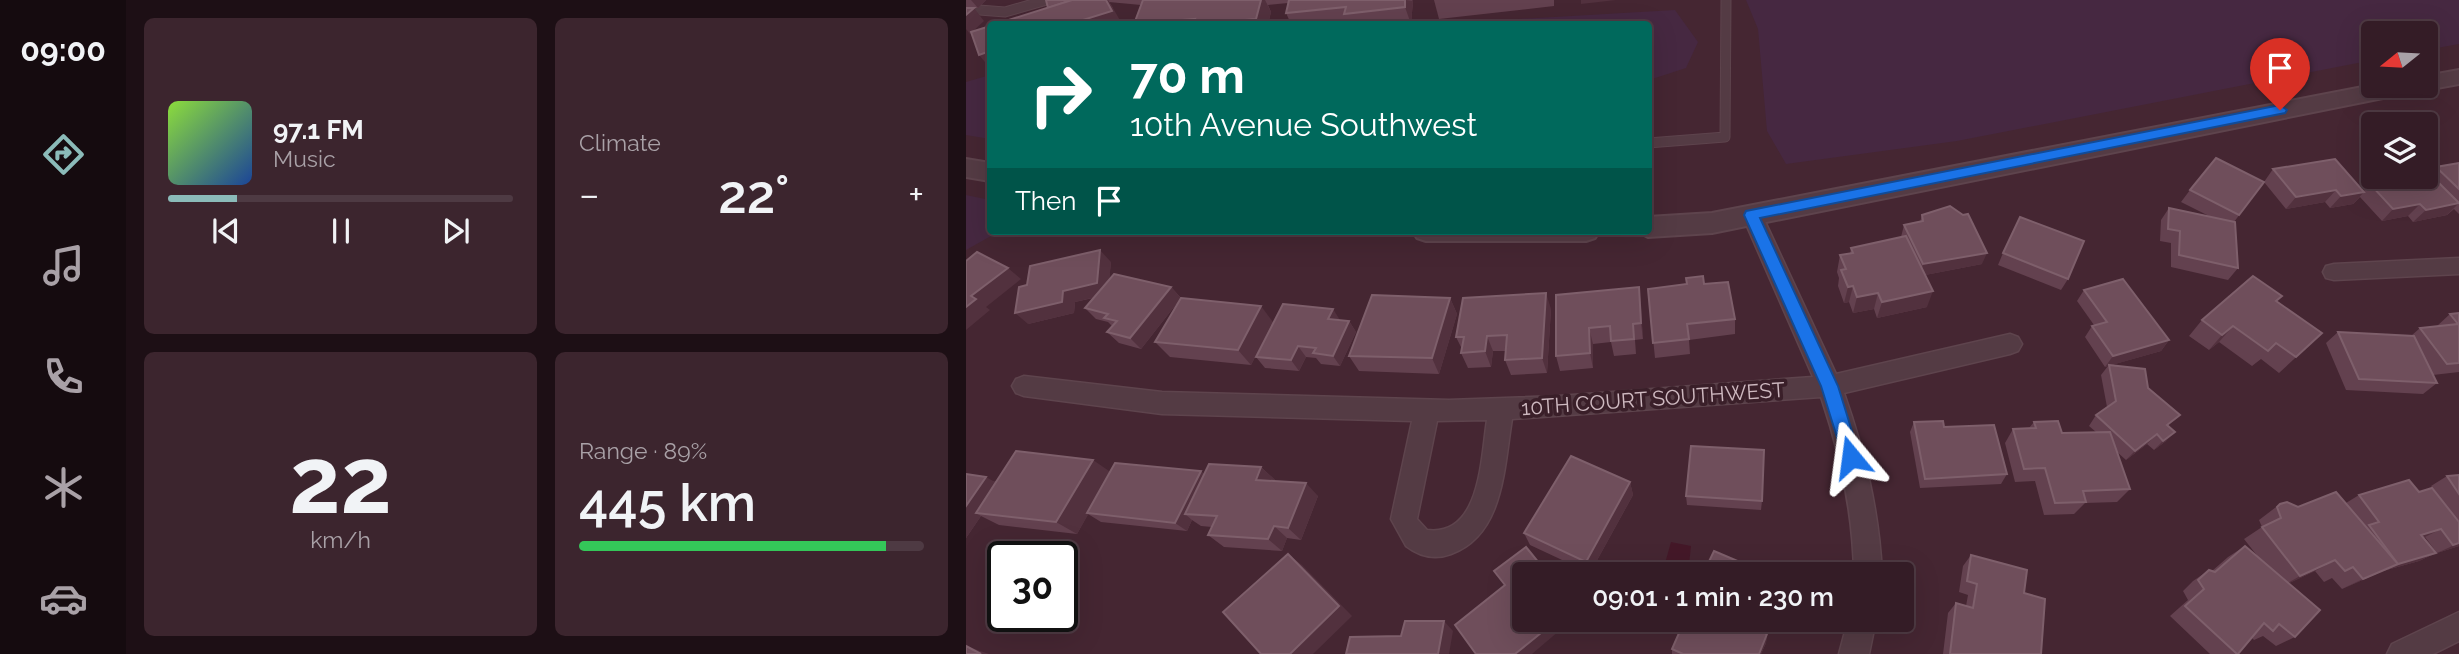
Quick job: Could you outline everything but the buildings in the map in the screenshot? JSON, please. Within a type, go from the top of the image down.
[{"type":"street","points":[[2438,81],[2459,77]]},
{"type":"street","points":[[1652,227],[1712,223],[2361,95]]},
{"type":"street","points":[[966,168],[987,172]]},
{"type":"street","points":[[1752,215],[1830,386],[1858,481],[1869,538],[1868,562]]},
{"type":"street","points":[[2334,272],[2459,266]]},
{"type":"street","name":"10TH COURT SOUTHWEST","points":[[1024,386],[1161,402],[1427,410],[1501,409],[1830,386],[2010,344]]},
{"type":"street","name":"10TH COURT SOUTHWEST","points":[[1427,410],[1404,519],[1416,539],[1428,544],[1442,544],[1455,540],[1477,521],[1501,409]]},
{"type":"street","points":[[2402,654],[2459,626]]},
{"type":"street","points":[[1854,654],[1859,632]]},
{"type":"lane","points":[[966,9],[1005,12],[1047,0]]},
{"type":"lane","points":[[1652,143],[1726,137],[1726,0]]},
{"type":"shaded area","points":[[1746,0],[2459,0],[2459,44],[2438,48],[2438,21],[2361,21],[2361,62],[1957,141],[1786,164],[1767,131],[1758,29]]},
{"type":"shaded area","points":[[1675,10],[1698,42],[1686,68],[1652,79],[1652,21],[1484,21]]},
{"type":"shaded area","points":[[987,76],[987,138],[966,135],[966,82]]},
{"type":"shaded area","points":[[966,195],[987,199],[987,235],[993,235],[966,250]]},
{"type":"shaded area","points":[[1671,542],[1691,546],[1689,562],[1665,562]]},
{"type":"route","points":[[1851,457],[1830,386],[1752,215],[2280,110]]}]
